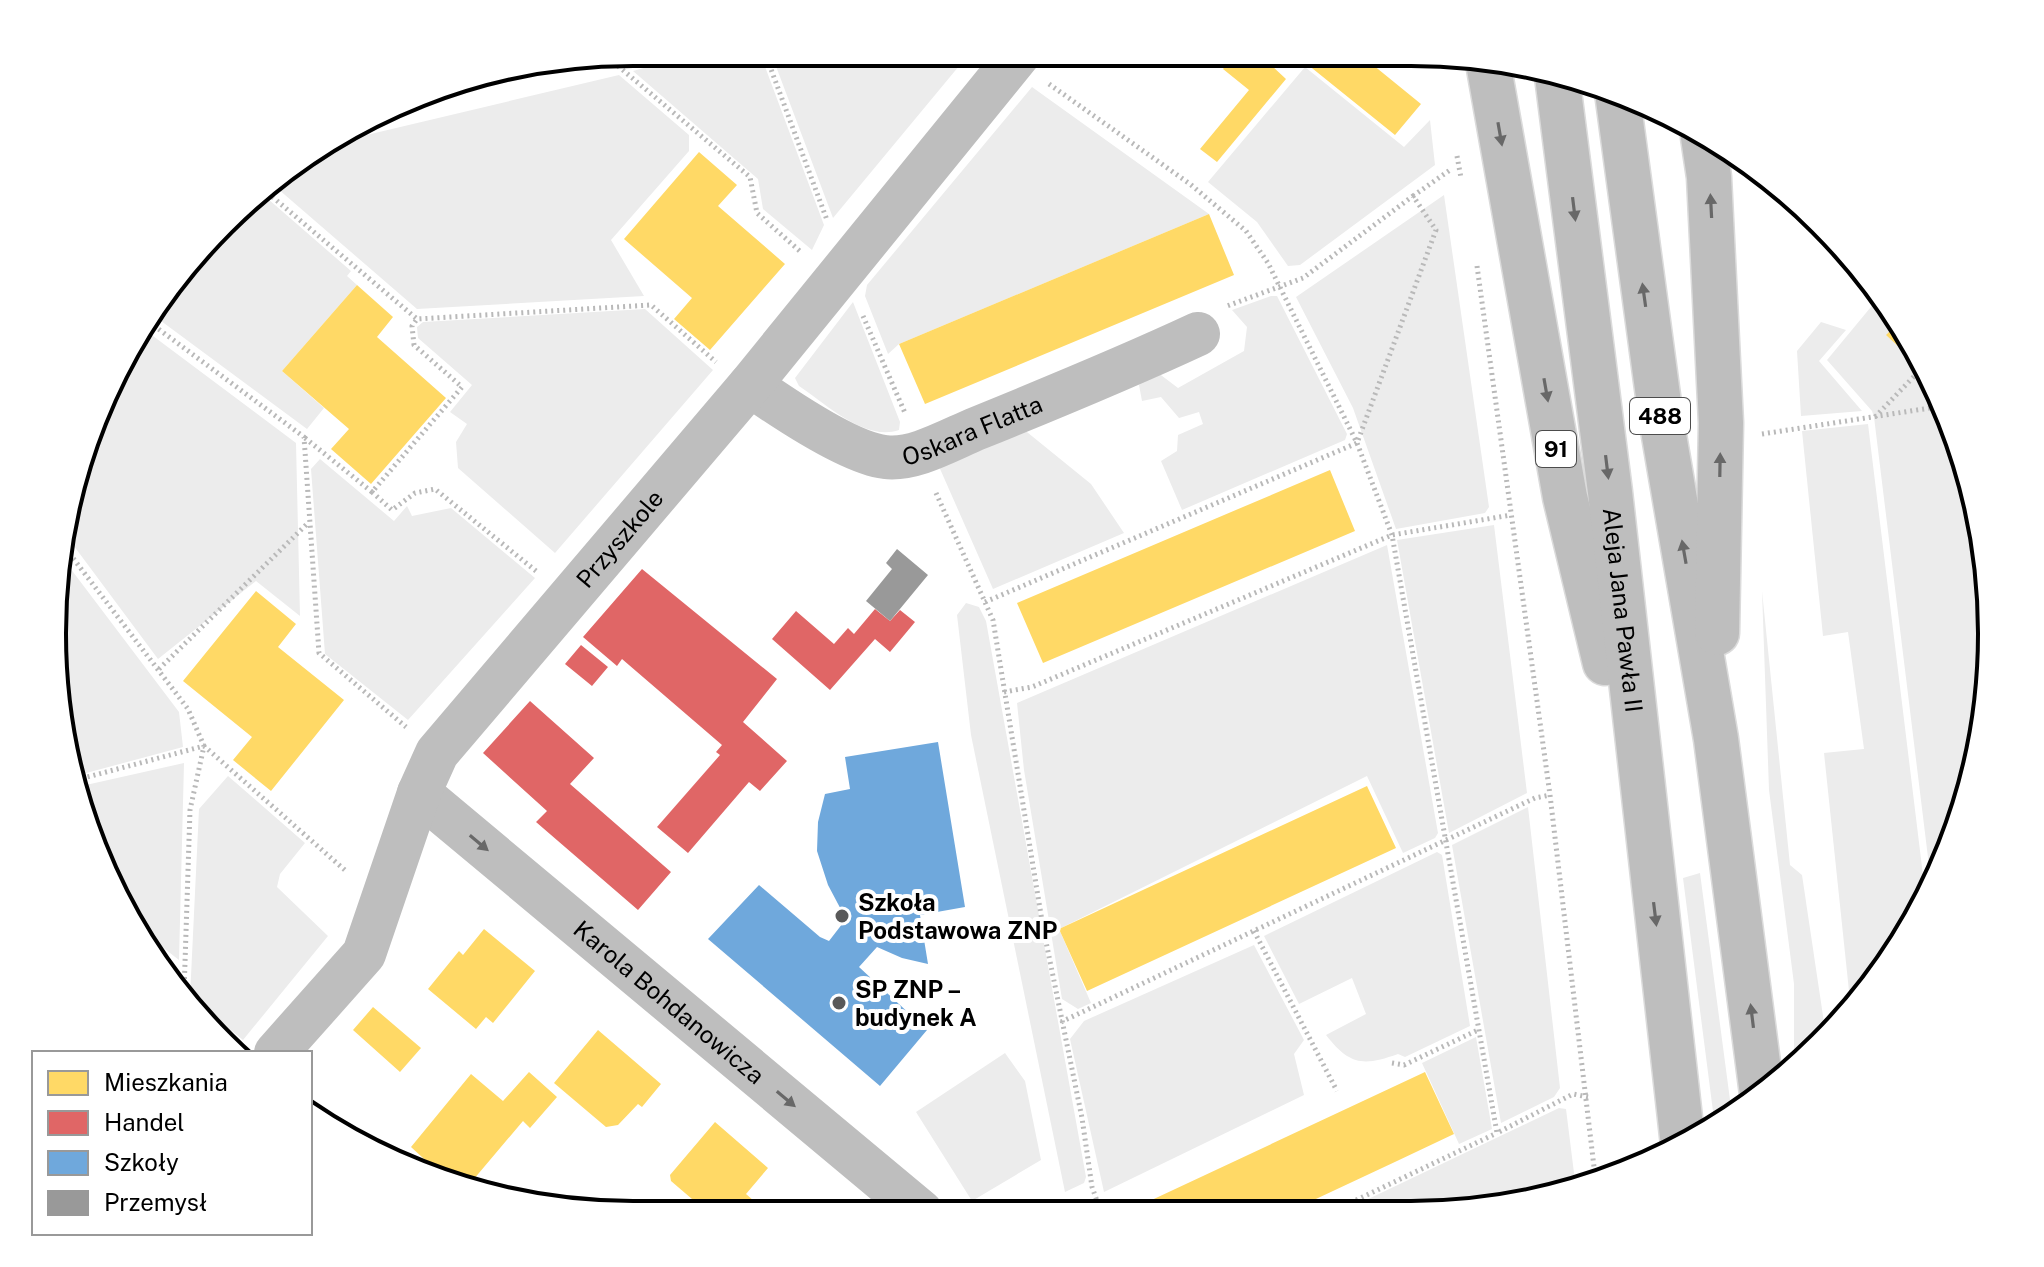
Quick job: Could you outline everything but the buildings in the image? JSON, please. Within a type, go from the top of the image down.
[{"type":"main road","name":"Przyszkole","points":[[260,1050],[364,954],[419,793],[437,753],[750,385],[829,264],[1034,68]]},
{"type":"main road","name":"91","points":[[1490,72],[1565,497],[1646,836]]},
{"type":"main road","name":"Aleja Jana Pawła II","points":[[1558,85],[1610,492],[1681,1131]]},
{"type":"main road","name":"488","points":[[1619,106],[1661,418],[1716,739],[1760,1080]]},
{"type":"main road","points":[[1705,149],[1709,177],[1721,423],[1716,739]]},
{"type":"main road","name":"Oskara Flatta","points":[[750,385],[789,412],[873,455],[888,458],[922,451],[1104,377],[1198,334]]},
{"type":"main road","name":"Karola Bohdanowicza","points":[[419,793],[908,1201]]},
{"type":"path","points":[[618,66],[750,177],[757,213],[829,264],[854,293],[922,451],[932,484],[993,620],[1061,1022],[1097,1201]]},
{"type":"path","points":[[769,66],[829,264]]},
{"type":"path","points":[[1034,68],[1190,184],[1246,231],[1268,263],[1357,443],[1392,535],[1497,1133]]},
{"type":"path","points":[[1413,196],[1450,170]]},
{"type":"path","points":[[1460,172],[1462,185]]},
{"type":"path","points":[[272,196],[417,319],[651,305],[722,368],[750,385]]},
{"type":"path","points":[[1475,255],[1550,795],[1595,1170]]},
{"type":"path","points":[[372,492],[462,387],[414,345],[412,326],[417,319]]},
{"type":"path","points":[[156,327],[304,437],[392,510],[415,493],[435,489],[543,576]]},
{"type":"path","points":[[1874,418],[1915,375]]},
{"type":"path","points":[[1761,434],[1931,408]]},
{"type":"path","points":[[304,437],[319,653],[437,753]]},
{"type":"path","points":[[985,602],[1357,443]]},
{"type":"path","points":[[1004,692],[1032,687],[1392,535],[1511,515]]},
{"type":"path","points":[[159,669],[310,521]]},
{"type":"path","points":[[71,556],[188,709],[204,746],[381,903]]},
{"type":"path","points":[[84,778],[204,746]]},
{"type":"path","points":[[184,981],[190,810],[204,746]]},
{"type":"path","points":[[1061,1022],[1535,798],[1550,795]]},
{"type":"path","points":[[1254,931],[1337,1091]]},
{"type":"path","points":[[1392,1063],[1404,1065],[1478,1030]]},
{"type":"path","points":[[229,1031],[260,1050]]},
{"type":"path","points":[[1354,1201],[1573,1094],[1588,1097]]},
{"type":"shaded area","points":[[651,66],[765,66],[824,225],[812,250],[763,209],[758,179],[633,71]]},
{"type":"shaded area","points":[[776,66],[959,66],[833,218]]},
{"type":"shaded area","points":[[1305,67],[1404,147],[1430,120],[1435,165],[1300,265],[1288,266],[1257,222],[1208,182]]},
{"type":"shaded area","points":[[619,75],[689,135],[689,151],[611,240],[644,296],[417,309],[279,190],[361,136]]},
{"type":"shaded area","points":[[1032,87],[1209,214],[899,344],[888,354],[865,296],[867,285]]},
{"type":"shaded area","points":[[1444,195],[1489,507],[1485,513],[1396,529],[1353,408],[1296,297]]},
{"type":"shaded area","points":[[268,199],[351,271],[347,276],[357,285],[282,371],[324,408],[307,429],[160,321],[207,259]]},
{"type":"shaded area","points":[[1277,296],[1347,434],[1345,440],[1182,510],[1161,461],[1177,451],[1178,435],[1203,424],[1199,412],[1179,418],[1161,397],[1142,401],[1139,385],[1153,369],[1178,388],[1244,351],[1247,327],[1232,310]]},
{"type":"shaded area","points":[[853,302],[900,422],[899,430],[873,431],[859,426],[799,386],[795,378]]},
{"type":"shaded area","points":[[1873,305],[1902,350],[1935,416],[1959,487],[1967,523],[1977,596],[1977,671],[1973,708],[1959,780],[1929,864],[1874,417],[1827,360]]},
{"type":"shaded area","points":[[645,309],[713,370],[555,553],[458,468],[456,442],[467,424],[450,412],[472,385],[418,338],[417,327],[423,322]]},
{"type":"shaded area","points":[[1821,322],[1846,330],[1819,361],[1862,411],[1801,416],[1797,351]]},
{"type":"shaded area","points":[[151,335],[296,443],[300,616],[256,581],[158,659],[73,545],[85,487],[109,416]]},
{"type":"shaded area","points":[[1868,424],[1923,876],[1882,949],[1849,993],[1824,753],[1864,749],[1848,632],[1823,636],[1802,431]]},
{"type":"shaded area","points":[[1022,428],[1091,484],[1124,533],[993,589],[937,462]]},
{"type":"shaded area","points":[[320,459],[394,521],[407,506],[412,516],[451,508],[535,578],[408,720],[325,654],[311,469]]},
{"type":"shaded area","points":[[1494,525],[1527,793],[1449,833],[1397,540]]},
{"type":"shaded area","points":[[1387,545],[1438,833],[1435,838],[1403,853],[1367,776],[1059,929],[1091,1003],[1078,1009],[1062,999],[1024,770],[1017,703]]},
{"type":"shaded area","points":[[70,568],[179,712],[183,747],[84,774],[67,671]]},
{"type":"shaded area","points":[[1762,591],[1790,865],[1802,875],[1824,1022],[1794,1052],[1794,984],[1769,790]]},
{"type":"shaded area","points":[[966,603],[979,607],[986,621],[1086,1177],[1084,1183],[1065,1192],[971,735],[957,615]]},
{"type":"shaded area","points":[[184,763],[179,960],[159,945],[142,917],[109,851],[86,785]]},
{"type":"shaded area","points":[[228,776],[305,843],[280,874],[277,887],[328,936],[243,1040],[217,1019],[190,988],[199,809]]},
{"type":"shaded area","points":[[1528,807],[1560,1088],[1554,1097],[1501,1123],[1452,845]]},
{"type":"shaded area","points":[[1437,852],[1442,855],[1470,1026],[1405,1057],[1398,1054],[1367,1061],[1350,1058],[1326,1035],[1366,1014],[1352,978],[1299,1004],[1264,936]]},
{"type":"shaded area","points":[[1700,873],[1730,1102],[1713,1113],[1683,878]]},
{"type":"shaded area","points":[[1254,945],[1304,1040],[1294,1054],[1304,1095],[1104,1192],[1070,1039],[1084,1021]]},
{"type":"shaded area","points":[[1476,1037],[1492,1129],[1459,1144],[1422,1063]]},
{"type":"shaded area","points":[[1005,1053],[1025,1081],[1041,1160],[972,1201],[916,1112]]},
{"type":"shaded area","points":[[1559,1108],[1566,1109],[1574,1177],[1485,1196],[1448,1200],[1364,1201]]},
{"type":"place","name":"Szkoła Podstawowa ZNP","points":[[842,916]]},
{"type":"place","name":"SP ZNP – budynek A","points":[[839,1003]]}]
